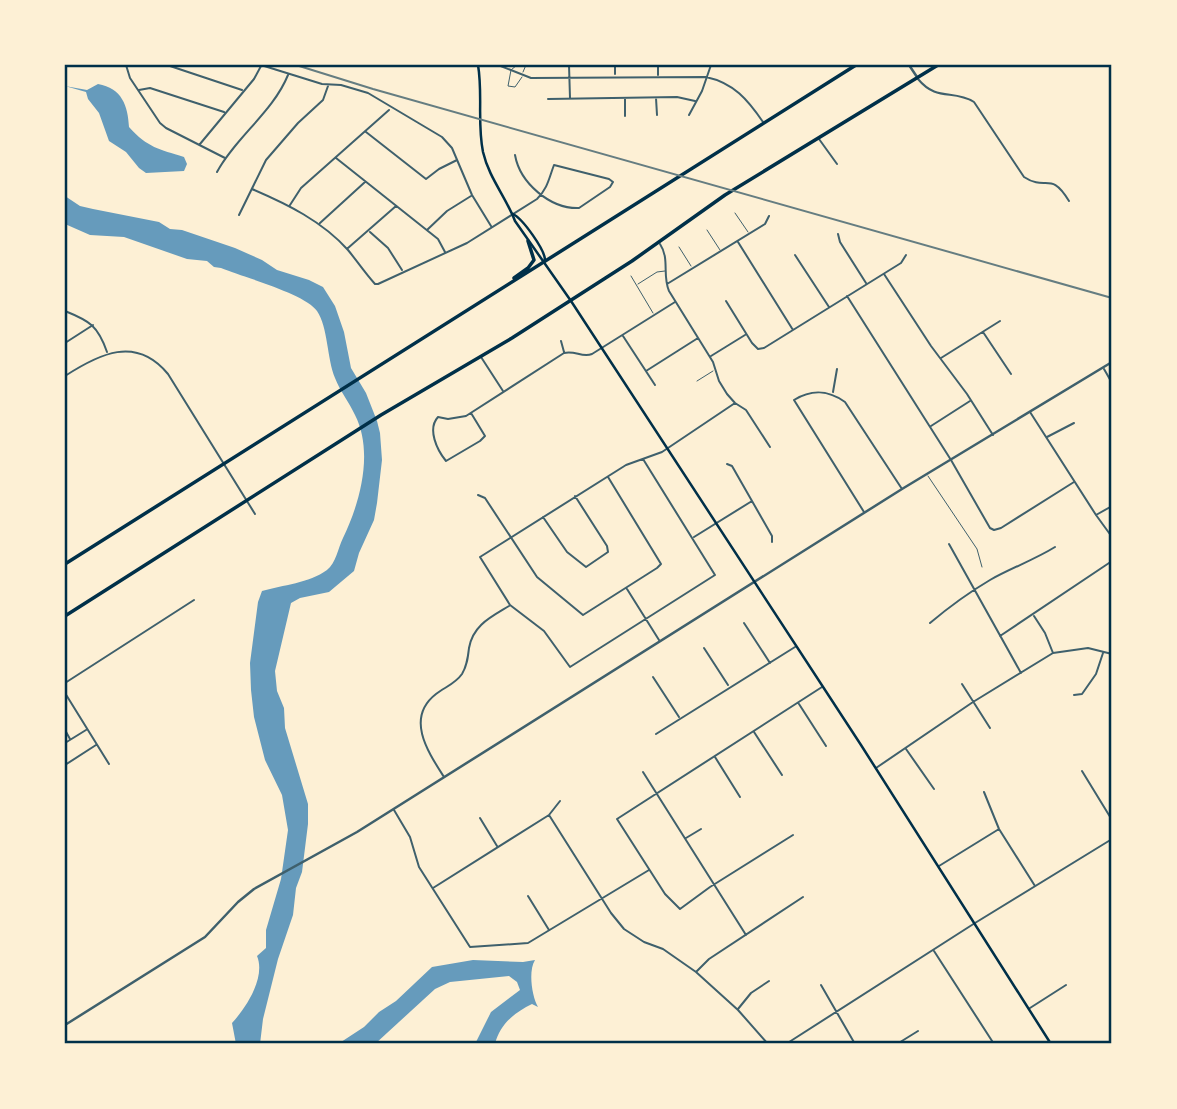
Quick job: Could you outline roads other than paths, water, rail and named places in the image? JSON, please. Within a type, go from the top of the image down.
[{"type":"highway","points":[[65,564],[856,65]]},
{"type":"highway","points":[[65,616],[251,496],[571,301],[726,195],[939,65]]},
{"type":"highway","points":[[504,287],[533,262],[534,255],[528,241]]},
{"type":"main road","points":[[479,65],[483,150],[496,188],[528,241],[540,258],[545,260]]},
{"type":"main road","points":[[513,214],[520,218],[544,253],[545,260],[601,348],[876,769],[1051,1044]]},
{"type":"street","points":[[126,65],[130,78],[154,116],[166,128],[225,158]]},
{"type":"street","points":[[167,65],[244,91]]},
{"type":"street","points":[[199,144],[254,79],[261,65],[328,85],[341,85],[373,95],[446,140],[472,195],[491,227]]},
{"type":"street","points":[[498,65],[526,76],[706,77],[726,83],[739,92],[749,101],[764,123]]},
{"type":"street","points":[[569,65],[570,98]]},
{"type":"street","points":[[615,65],[615,76]]},
{"type":"street","points":[[657,76],[658,65]]},
{"type":"street","points":[[689,115],[702,91],[711,65]]},
{"type":"street","points":[[909,65],[933,93],[965,97],[974,102],[1024,177],[1031,181],[1055,183],[1069,201]]},
{"type":"street","points":[[217,172],[225,158],[279,94],[288,74]]},
{"type":"street","points":[[239,215],[266,160],[298,122],[323,100],[328,85]]},
{"type":"street","points":[[138,90],[150,88],[226,113]]},
{"type":"street","points":[[625,97],[625,116]]},
{"type":"street","points":[[656,97],[657,115]]},
{"type":"street","points":[[548,99],[683,97],[695,101]]},
{"type":"street","points":[[290,206],[298,191],[391,108]]},
{"type":"street","points":[[365,131],[426,179],[457,160]]},
{"type":"street","points":[[818,138],[837,164]]},
{"type":"street","points":[[252,189],[290,206],[319,224],[347,249],[372,281],[379,284],[467,243],[513,214],[542,194],[550,181],[554,165],[614,182],[579,208],[553,202],[542,194],[522,176],[515,155]]},
{"type":"street","points":[[336,158],[427,230],[440,242],[446,253]]},
{"type":"street","points":[[319,224],[366,181]]},
{"type":"street","points":[[427,230],[447,211],[472,195]]},
{"type":"street","points":[[347,249],[396,205]]},
{"type":"street","points":[[666,284],[767,223],[769,216]]},
{"type":"street","points":[[369,230],[388,248],[402,271]]},
{"type":"street","points":[[838,234],[867,284]]},
{"type":"street","points":[[658,242],[666,256],[666,284],[675,302],[710,357],[722,385],[736,404],[746,410],[770,447]]},
{"type":"street","points":[[737,242],[793,330]]},
{"type":"street","points":[[795,255],[829,308]]},
{"type":"street","points":[[726,301],[758,349],[766,348],[901,263],[906,255]]},
{"type":"street","points":[[884,273],[993,435]]},
{"type":"street","points":[[848,296],[988,525],[994,530],[1074,482]]},
{"type":"street","points":[[471,413],[485,436],[446,461],[433,434],[433,425],[438,417],[457,419],[471,413],[564,353],[588,356],[675,302]]},
{"type":"street","points":[[65,311],[93,325],[107,354]]},
{"type":"street","points":[[940,359],[1000,321]]},
{"type":"street","points":[[65,343],[93,325]]},
{"type":"street","points":[[983,331],[1011,374]]},
{"type":"street","points":[[710,357],[746,334]]},
{"type":"street","points":[[623,335],[655,385]]},
{"type":"street","points":[[646,371],[698,338]]},
{"type":"street","points":[[561,341],[564,353]]},
{"type":"street","points":[[65,376],[88,361],[117,351],[136,353],[164,369],[255,514]]},
{"type":"street","points":[[480,356],[503,392]]},
{"type":"street","points":[[65,1025],[205,937],[245,896],[394,809],[902,489],[1112,362]]},
{"type":"street","points":[[1103,368],[1112,383]]},
{"type":"street","points":[[833,393],[837,369]]},
{"type":"street","points":[[864,513],[794,400],[811,392],[833,393],[851,409],[902,489]]},
{"type":"street","points":[[930,427],[971,401]]},
{"type":"street","points":[[643,459],[715,575],[570,667],[544,631],[510,605],[480,556],[625,465],[667,449],[736,404]]},
{"type":"street","points":[[1030,412],[1112,537]]},
{"type":"street","points":[[1046,438],[1074,423]]},
{"type":"street","points":[[727,464],[732,466],[772,536],[772,542]]},
{"type":"street","points":[[478,495],[485,498],[537,577],[565,599],[579,615],[583,615],[661,564],[608,477]]},
{"type":"street","points":[[542,516],[567,552],[586,567],[608,552],[575,496]]},
{"type":"street","points":[[693,538],[752,501]]},
{"type":"street","points":[[1096,516],[1112,506]]},
{"type":"street","points":[[949,544],[1021,673]]},
{"type":"street","points":[[930,623],[976,589],[1055,547]]},
{"type":"street","points":[[999,636],[1112,561]]},
{"type":"street","points":[[626,588],[660,641]]},
{"type":"street","points":[[65,683],[194,600]]},
{"type":"street","points":[[444,777],[422,740],[422,713],[431,699],[460,677],[468,661],[471,641],[480,625],[510,605]]},
{"type":"street","points":[[1033,615],[1054,653]]},
{"type":"street","points":[[744,623],[770,663]]},
{"type":"street","points":[[656,734],[795,647]]},
{"type":"street","points":[[704,648],[729,687]]},
{"type":"street","points":[[876,769],[973,702],[1054,653],[1072,649],[1112,654]]},
{"type":"street","points":[[1074,695],[1082,694],[1090,686],[1103,651]]},
{"type":"street","points":[[653,677],[680,718]]},
{"type":"street","points":[[962,684],[990,728]]},
{"type":"street","points":[[793,835],[680,909],[665,894],[617,819],[822,688]]},
{"type":"street","points":[[65,693],[109,764]]},
{"type":"street","points":[[798,703],[826,746]]},
{"type":"street","points":[[65,743],[87,729]]},
{"type":"street","points":[[65,730],[71,740]]},
{"type":"street","points":[[754,731],[782,775]]},
{"type":"street","points":[[65,765],[97,744]]},
{"type":"street","points":[[906,748],[933,789]]},
{"type":"street","points":[[715,756],[740,797]]},
{"type":"street","points":[[1082,771],[1112,820]]},
{"type":"street","points":[[643,772],[746,934]]},
{"type":"street","points":[[984,792],[999,829],[1035,886]]},
{"type":"street","points":[[432,888],[549,815],[560,801]]},
{"type":"street","points":[[394,809],[410,837],[419,867],[470,947],[523,944],[649,870]]},
{"type":"street","points":[[549,815],[617,921],[629,933],[663,949],[696,972],[738,1010],[768,1044]]},
{"type":"street","points":[[480,818],[498,846]]},
{"type":"street","points":[[685,839],[701,828]]},
{"type":"street","points":[[938,866],[999,829]]},
{"type":"street","points":[[786,1044],[1112,839]]},
{"type":"street","points":[[528,897],[549,930]]},
{"type":"street","points":[[696,972],[709,959],[803,897]]},
{"type":"street","points":[[933,950],[993,1044]]},
{"type":"street","points":[[738,1010],[751,993],[769,981]]},
{"type":"street","points":[[821,985],[855,1044]]},
{"type":"street","points":[[1029,1009],[1066,985]]},
{"type":"street","points":[[897,1044],[918,1031]]},
{"type":"lane","points":[[517,65],[511,69],[512,76],[508,84],[511,88],[516,86],[519,78],[526,76],[523,72],[526,65]]},
{"type":"lane","points":[[735,213],[749,234]]},
{"type":"lane","points":[[707,229],[721,252]]},
{"type":"lane","points":[[679,247],[693,269]]},
{"type":"lane","points":[[636,285],[657,272],[666,271]]},
{"type":"lane","points":[[631,276],[655,315]]},
{"type":"lane","points":[[697,381],[716,368]]},
{"type":"lane","points":[[927,474],[977,549],[982,567]]},
{"type":"water","points":[[98,84],[113,89],[122,99],[129,127],[142,139],[154,147],[184,157],[187,164],[184,171],[146,173],[139,168],[126,152],[109,141],[99,113],[86,92],[65,86],[87,90]]},
{"type":"water","points":[[65,196],[80,206],[159,222],[170,229],[182,230],[235,248],[277,270],[323,287],[335,306],[344,332],[351,368],[366,393],[380,433],[382,460],[374,520],[354,571],[329,592],[300,598],[291,603],[275,671],[277,691],[284,708],[285,728],[308,804],[308,824],[293,915],[278,959],[263,1019],[260,1044],[236,1044],[232,1023],[248,1001],[257,982],[257,956],[266,948],[266,930],[281,879],[288,830],[282,795],[265,760],[254,717],[250,663],[258,602],[262,591],[312,578],[327,570],[333,563],[359,493],[364,461],[361,429],[335,378],[321,318],[311,305],[273,286],[214,267],[207,261],[187,259],[124,237],[90,235],[65,224]]},
{"type":"water","points":[[473,960],[535,960],[532,984],[538,1007],[532,1004],[514,1015],[500,1031],[495,1044],[475,1044],[491,1012],[520,990],[517,982],[509,976],[450,982],[435,989],[375,1044],[338,1044],[396,1001],[432,967]]},
{"type":"railway","points":[[296,65],[1112,298]]}]
